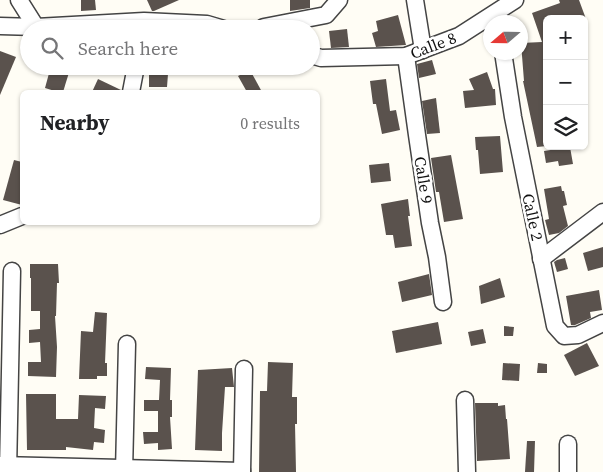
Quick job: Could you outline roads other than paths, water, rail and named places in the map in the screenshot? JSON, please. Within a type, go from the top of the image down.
[{"type":"street","points":[[19,0],[32,20]]},
{"type":"street","points":[[300,20],[326,15],[340,0]]},
{"type":"street","points":[[415,0],[423,50]]},
{"type":"street","name":"Calle 8","points":[[320,58],[406,56],[459,36],[515,0]]},
{"type":"street","points":[[0,26],[20,27]]},
{"type":"street","name":"Calle 9","points":[[406,56],[443,302]]},
{"type":"street","name":"Calle 2","points":[[505,60],[513,117],[555,326],[564,336],[578,336],[603,323]]},
{"type":"street","points":[[130,90],[134,75]]},
{"type":"street","points":[[542,259],[603,212]]},
{"type":"street","points":[[0,225],[20,217]]},
{"type":"street","points":[[12,271],[5,467],[242,471],[244,369]]},
{"type":"street","points":[[124,470],[127,344]]},
{"type":"street","points":[[465,400],[467,472]]},
{"type":"street","points":[[568,444],[568,472]]}]
